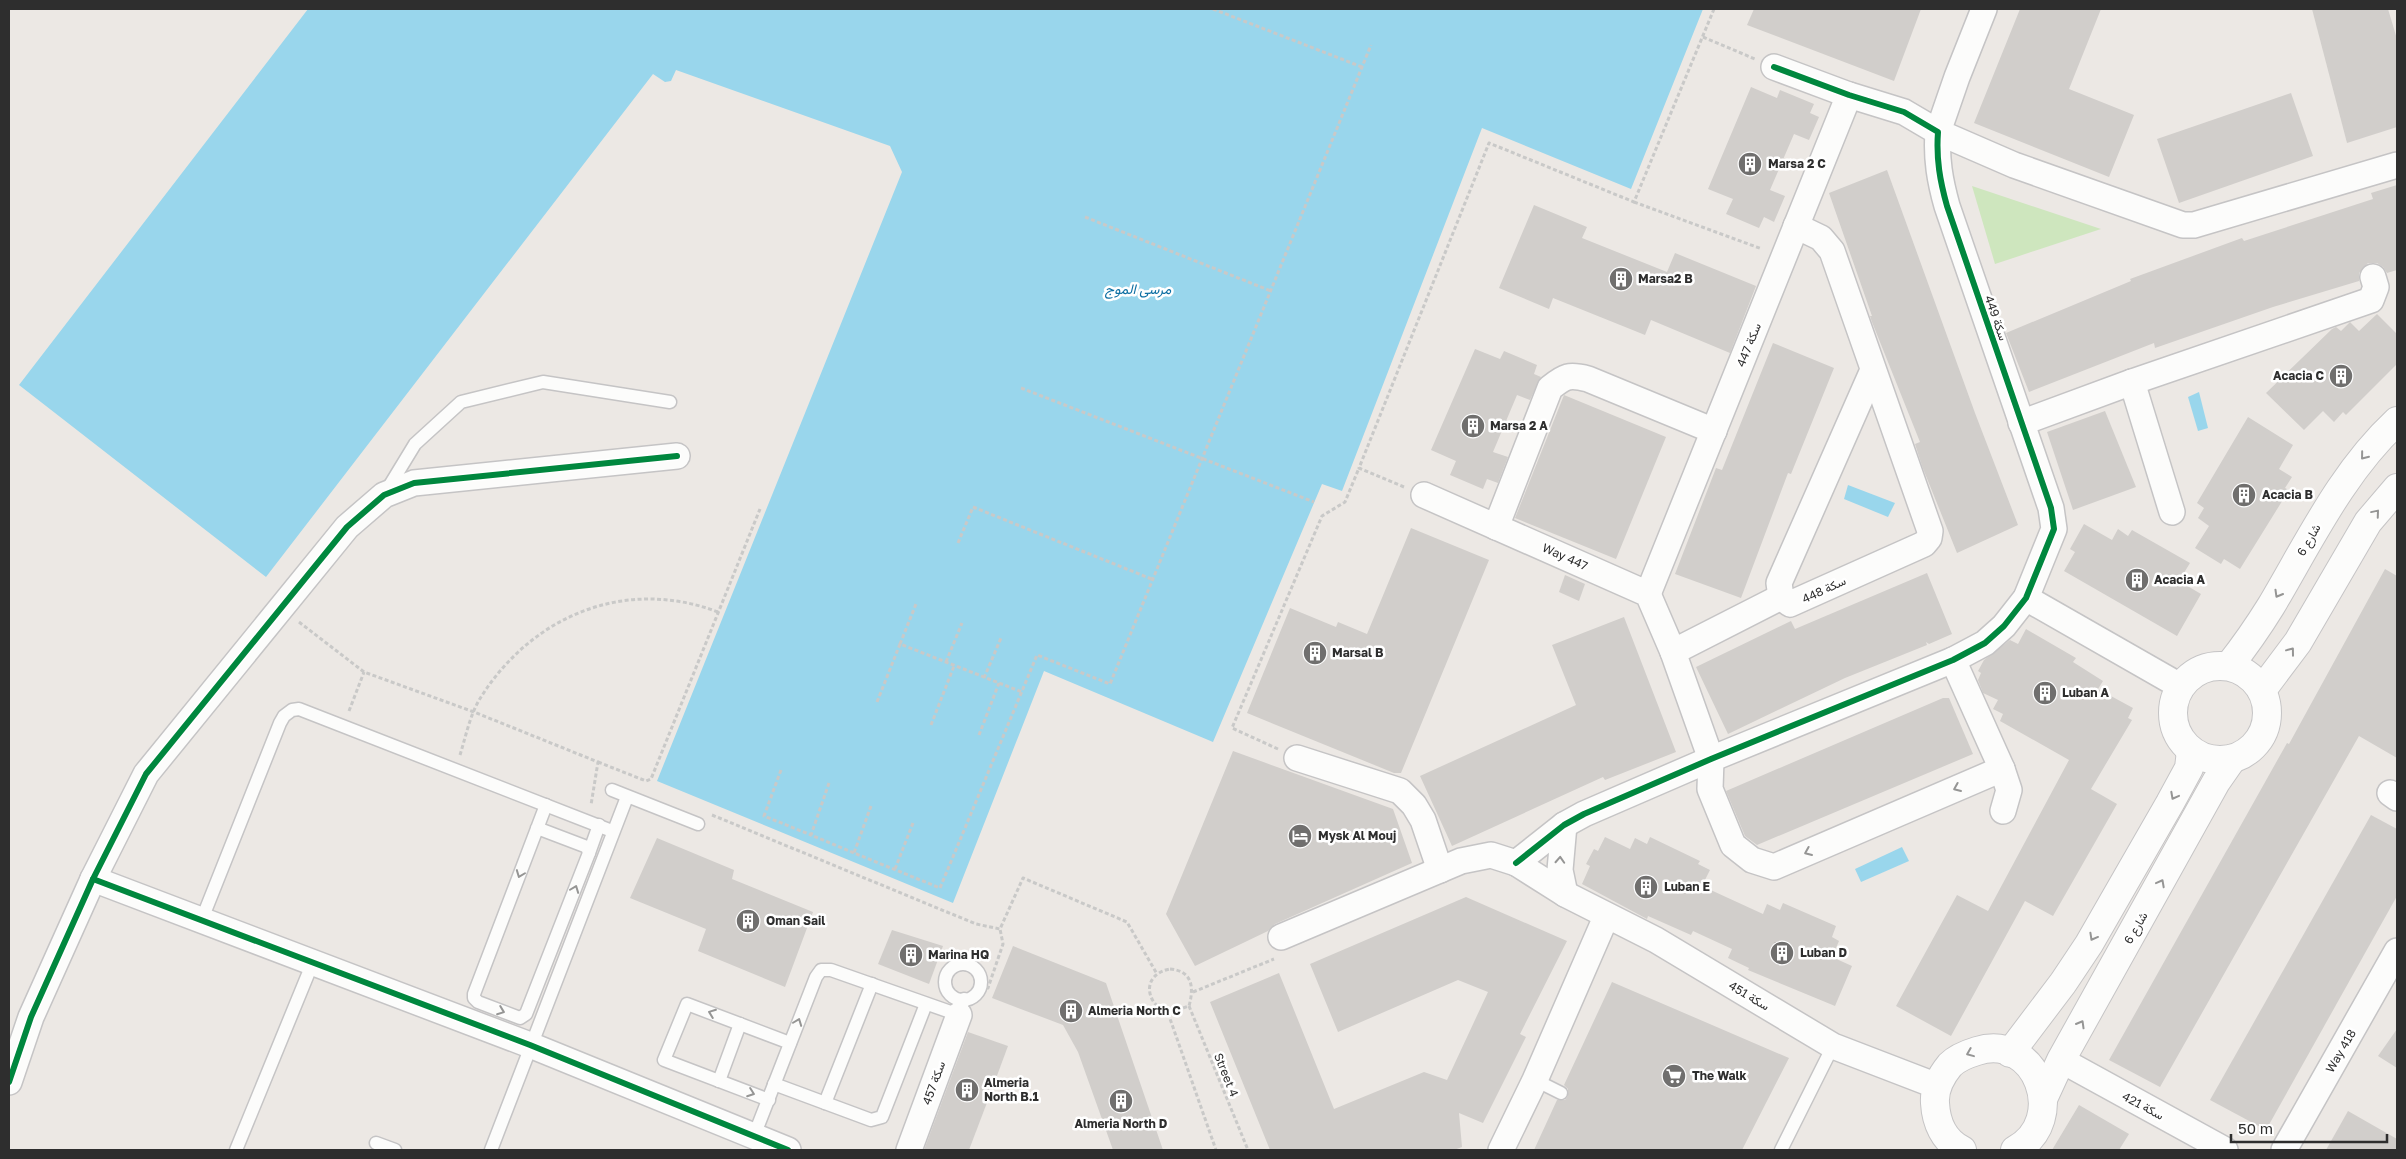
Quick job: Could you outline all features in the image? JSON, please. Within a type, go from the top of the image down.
[{"type":"street","name":"سكة 449","points":[[1516,862],[1564,825],[1584,814],[1711,759],[1953,660],[1985,643],[2004,626],[2026,598],[2054,529],[2051,508],[1942,189],[1936,156],[1938,132],[1984,9]]},
{"type":"street","points":[[1774,67],[1849,95],[1904,112],[1938,132],[2014,165],[2183,225],[2194,225],[2397,164]]},
{"type":"street","name":"سكة 447","points":[[1648,594],[1849,95]]},
{"type":"street","name":"سكة 448","points":[[1781,596],[1793,604],[1924,544],[1929,538],[1928,524],[1832,251],[1821,238],[1796,226]]},
{"type":"street","points":[[2021,424],[2132,382],[2371,300],[2376,288],[2372,277]]},
{"type":"street","points":[[1673,652],[1781,596],[1778,583],[1873,370]]},
{"type":"street","points":[[1496,527],[1550,388],[1562,378],[1572,375],[1588,379],[1714,431]]},
{"type":"street","points":[[2132,382],[2172,512]]},
{"type":"street","name":"شارع 6","points":[[2230,666],[2270,608],[2322,517],[2353,470],[2381,435],[2397,421]]},
{"type":"street","points":[[9,1082],[31,1017],[93,879],[146,774],[347,527],[384,495],[414,483],[677,456]]},
{"type":"street","points":[[2262,690],[2298,642],[2368,522],[2397,488]]},
{"type":"street","name":"Way 447","points":[[1424,495],[1648,594]]},
{"type":"street","points":[[1648,594],[1673,652],[1711,759],[1710,789],[1733,845],[1752,860],[1774,867],[2002,769]]},
{"type":"street","points":[[2026,598],[2180,686]]},
{"type":"street","points":[[1953,660],[2002,769],[2009,790],[2003,811]]},
{"type":"street","points":[[2215,665],[2230,666],[2243,671],[2254,679],[2262,690],[2267,711],[2264,731],[2251,748],[2232,758],[2218,760],[2204,758],[2191,751],[2181,741],[2175,728],[2172,714],[2174,699],[2180,686],[2190,676],[2202,669],[2215,665]]},
{"type":"street","points":[[2010,1052],[2063,983],[2089,944],[2189,768],[2191,751]]},
{"type":"street","points":[[1297,758],[1400,790],[1414,805],[1423,820],[1440,870]]},
{"type":"street","name":"شارع 6","points":[[2043,1099],[2061,1060],[2216,782],[2232,758]]},
{"type":"street","points":[[1564,825],[1560,870],[1565,894]]},
{"type":"street","name":"سكة 451","points":[[1282,937],[1440,870],[1475,857],[1491,855],[1516,862],[1565,894],[1606,917],[1656,940],[1833,1046],[1937,1086]]},
{"type":"street","points":[[93,879],[530,1045],[788,1150]]},
{"type":"street","points":[[1501,1150],[1535,1080],[1606,917]]},
{"type":"street","name":"Way 418","points":[[2284,1150],[2397,951]]},
{"type":"street","name":"سكة 457","points":[[909,1150],[961,1007]]},
{"type":"street","points":[[1952,1146],[1939,1126],[1935,1099],[1937,1086],[1944,1072],[1954,1062],[1967,1054],[1981,1049],[1996,1049],[2010,1052],[2023,1060],[2034,1071],[2040,1084],[2043,1099],[2042,1116],[2035,1132],[2023,1146],[2015,1150]]},
{"type":"street","name":"سكة 421","points":[[2061,1060],[2225,1150]]},
{"type":"lane","points":[[384,495],[415,444],[461,402],[543,382],[670,402]]},
{"type":"lane","points":[[202,919],[284,716],[292,710],[299,709],[612,831]]},
{"type":"lane","points":[[612,790],[698,824]]},
{"type":"lane","points":[[491,1150],[627,796]]},
{"type":"lane","points":[[546,805],[474,994],[474,998],[478,1002],[520,1018],[524,1017],[589,853],[593,823]]},
{"type":"lane","points":[[537,828],[587,847],[589,853]]},
{"type":"lane","points":[[236,1150],[313,962]]},
{"type":"lane","points":[[754,1136],[816,976],[821,970],[831,970],[926,1004],[961,1007],[976,994],[980,986],[981,977],[974,967],[963,964],[952,968],[946,978],[947,989],[961,1007]]},
{"type":"lane","points":[[825,1103],[872,984]]},
{"type":"lane","points":[[769,1100],[664,1060],[687,1004],[790,1043]]},
{"type":"lane","points":[[774,1084],[871,1120],[882,1117],[926,1004]]},
{"type":"lane","points":[[719,1081],[740,1024]]},
{"type":"lane","points":[[1781,1150],[1833,1046]]},
{"type":"lane","points":[[1535,1080],[1561,1093]]},
{"type":"lane","points":[[376,1143],[395,1150]]},
{"type":"path","points":[[1213,9],[1362,67]]},
{"type":"path","points":[[1634,202],[1714,9]]},
{"type":"path","points":[[1703,37],[1774,67]]},
{"type":"path","points":[[782,770],[764,816],[940,888],[1037,655],[1110,684],[1154,580],[1370,45]]},
{"type":"path","points":[[1297,758],[1232,728],[1322,516],[1345,502],[1489,143],[1634,202],[1784,257]]},
{"type":"path","points":[[1085,218],[1271,291]]},
{"type":"path","points":[[1021,388],[1314,502]]},
{"type":"path","points":[[1359,468],[1424,495]]},
{"type":"path","points":[[958,543],[973,507],[1154,580]]},
{"type":"path","points":[[646,781],[651,778],[760,510]]},
{"type":"path","points":[[455,770],[480,698],[504,666],[526,645],[557,623],[585,610],[630,598],[697,604],[718,612]]},
{"type":"path","points":[[877,702],[916,604]]},
{"type":"path","points":[[281,608],[364,672],[474,712],[646,781],[649,786]]},
{"type":"path","points":[[946,662],[962,623]]},
{"type":"path","points":[[984,678],[1001,638]]},
{"type":"path","points":[[900,644],[1022,692]]},
{"type":"path","points":[[931,725],[954,666]]},
{"type":"path","points":[[343,726],[364,672]]},
{"type":"path","points":[[978,735],[999,683]]},
{"type":"path","points":[[593,823],[598,762]]},
{"type":"path","points":[[811,835],[830,783]]},
{"type":"path","points":[[854,853],[871,806]]},
{"type":"path","points":[[708,813],[976,924],[1000,929]]},
{"type":"path","points":[[895,870],[912,823]]},
{"type":"path","points":[[980,986],[988,988],[1003,944],[1000,929],[1023,878],[1127,922],[1157,974]]},
{"type":"path","points":[[1168,1013],[1189,1006],[1192,984],[1184,973],[1170,969],[1157,974],[1150,986],[1149,993],[1155,1006],[1168,1013],[1216,1150]]},
{"type":"green space","points":[[1972,186],[2101,229],[1995,264]]},
{"type":"water","name":"مرسى الموج","points":[[308,9],[1703,9],[1631,189],[1482,128],[1342,491],[1322,484],[1213,742],[1044,671],[953,903],[657,781],[902,172],[890,146],[676,70],[671,81],[665,82],[653,74],[266,577],[19,385]]},
{"type":"water","points":[[2199,392],[2208,428],[2198,431],[2188,397]]},
{"type":"water","points":[[1848,485],[1895,503],[1888,517],[1844,499]]},
{"type":"water","points":[[1902,847],[1909,861],[1861,882],[1855,869]]},
{"type":"building","points":[[1754,9],[1921,9],[1894,81],[1747,25]]},
{"type":"building","points":[[2020,9],[2101,9],[2069,89],[2134,115],[2109,177],[1974,123]]},
{"type":"building","points":[[2312,9],[2388,9],[2397,39],[2397,127],[2347,143]]},
{"type":"building","name":"Marsa 2 C","points":[[1751,87],[1777,98],[1780,90],[1814,104],[1810,113],[1819,117],[1809,140],[1794,134],[1770,190],[1785,196],[1774,222],[1764,217],[1759,228],[1726,214],[1733,199],[1708,189]]},
{"type":"building","points":[[2291,93],[2313,156],[2179,203],[2157,139]]},
{"type":"building","points":[[1887,170],[1975,413],[2018,525],[1957,553],[1922,466],[1915,444],[1920,442],[1872,322],[1870,316],[1872,316],[1829,193]]},
{"type":"building","points":[[2397,185],[2397,270],[2387,273],[2377,263],[2368,263],[2359,273],[2359,281],[2273,307],[2155,348],[2154,343],[2029,392],[2006,333],[2131,281],[2130,279],[2242,238],[2244,241],[2373,199],[2371,193]]},
{"type":"building","name":"Marsa2 B","points":[[1534,205],[1587,227],[1582,238],[1667,272],[1675,253],[1756,286],[1730,353],[1651,320],[1645,335],[1553,298],[1549,309],[1499,288]]},
{"type":"building","name":"Acacia C","points":[[2377,314],[2397,334],[2397,364],[2346,415],[2343,412],[2334,422],[2323,411],[2304,430],[2266,393],[2332,329],[2336,327],[2341,331],[2350,322],[2359,331]]},
{"type":"building","points":[[1773,343],[1834,368],[1791,474],[1788,473],[1741,598],[1675,574],[1716,468],[1722,470]]},
{"type":"building","name":"Marsa 2 A","points":[[1475,349],[1500,359],[1504,351],[1537,365],[1534,374],[1541,377],[1530,400],[1517,395],[1493,452],[1508,457],[1498,483],[1487,479],[1483,489],[1450,475],[1456,461],[1431,450]]},
{"type":"building","points":[[1564,395],[1666,437],[1616,559],[1515,518]]},
{"type":"building","points":[[2105,411],[2136,487],[2073,510],[2047,432]]},
{"type":"building","name":"Acacia B","points":[[2248,417],[2293,445],[2279,469],[2292,477],[2285,488],[2289,490],[2240,569],[2224,559],[2221,564],[2195,548],[2209,526],[2198,518],[2204,508],[2197,503]]},
{"type":"building","name":"Acacia A","points":[[2084,524],[2112,540],[2118,529],[2128,536],[2132,530],[2190,563],[2179,581],[2201,594],[2177,636],[2064,571],[2075,552],[2070,549]]},
{"type":"building","name":"Marsal B","points":[[1411,528],[1489,560],[1401,773],[1394,773],[1247,713],[1290,608],[1336,627],[1338,622],[1367,634]]},
{"type":"building","points":[[2385,569],[2397,576],[2397,758],[2359,736],[2160,1087],[2109,1060],[2287,743],[2289,744]]},
{"type":"building","points":[[1927,573],[1952,634],[1929,644],[1926,642],[1927,645],[1845,678],[1728,734],[1696,667],[1791,621],[1795,629]]},
{"type":"building","points":[[1565,575],[1585,584],[1579,601],[1559,592]]},
{"type":"building","points":[[1624,617],[1676,752],[1605,780],[1603,777],[1452,846],[1420,776],[1576,705],[1552,645]]},
{"type":"building","points":[[2026,629],[2076,658],[2073,662],[2103,681],[2098,689],[2133,708],[2128,718],[2132,720],[2091,789],[2117,804],[2053,916],[2025,901],[1951,1036],[1896,1006],[1957,895],[1988,911],[2069,760],[2000,721],[2003,714],[1993,709],[1998,700],[1983,693],[1978,680],[1981,673],[1978,671],[1984,660],[2010,640],[2018,644]]},
{"type":"building","points":[[1943,698],[1949,698],[1973,754],[1757,845],[1745,836],[1726,791]]},
{"type":"building","name":"Mysk Al Mouj","points":[[1233,751],[1393,809],[1412,863],[1275,924],[1268,931],[1195,966],[1166,914]]},
{"type":"building","points":[[2371,815],[2397,829],[2397,896],[2266,1130],[2210,1100]]},
{"type":"building","points":[[1605,837],[1630,849],[1635,838],[1647,844],[1650,837],[1700,861],[1698,864],[1710,870],[1702,886],[1763,914],[1767,904],[1780,910],[1783,903],[1836,926],[1832,937],[1839,941],[1832,957],[1852,966],[1835,1006],[1748,970],[1749,968],[1728,958],[1732,949],[1693,931],[1691,935],[1648,916],[1647,919],[1582,884],[1590,866],[1586,864],[1594,849],[1598,851]]},
{"type":"building","name":"Oman Sail","points":[[657,838],[734,870],[732,879],[813,912],[785,987],[698,951],[706,929],[630,898]]},
{"type":"building","points":[[1466,897],[1567,941],[1520,1034],[1526,1037],[1483,1123],[1459,1113],[1462,1147],[1454,1150],[1270,1150],[1210,1002],[1279,973],[1334,1109],[1424,1072],[1447,1080],[1488,992],[1458,980],[1338,1032],[1310,964]]},
{"type":"building","name":"Marina HQ","points":[[892,930],[943,946],[929,984],[878,964]]},
{"type":"building","points":[[1013,946],[1106,983],[1163,1150],[1113,1150],[1078,1052],[1063,1025],[992,998]]},
{"type":"building","name":"The Walk","points":[[1612,982],[1789,1058],[1742,1150],[1534,1150],[1557,1100],[1565,1100],[1568,1096],[1568,1089],[1564,1085]]},
{"type":"building","points":[[2397,1029],[2397,1068],[2378,1056]]},
{"type":"building","name":"Almeria North B.1","points":[[968,1032],[1008,1046],[988,1100],[969,1150],[924,1150]]},
{"type":"building","points":[[2079,1105],[2129,1134],[2119,1150],[2052,1150]]},
{"type":"building","points":[[2348,1111],[2397,1139],[2397,1150],[2326,1150]]},
{"type":"cycle path","points":[[1516,863],[1564,825],[1584,814],[1711,759],[1953,660],[1985,643],[2004,626],[2026,598],[2054,529],[2051,508],[1947,206],[1939,170],[1938,132],[1904,112],[1849,95],[1774,67]]},
{"type":"cycle path","points":[[9,1082],[31,1017],[93,879],[146,774],[347,527],[384,495],[414,483],[677,456]]},
{"type":"cycle path","points":[[93,879],[530,1045],[788,1150]]},
{"type":"place","name":"Marsa 2 C","points":[[1750,164]]},
{"type":"place","name":"Marsa2 B","points":[[1621,279]]},
{"type":"place","name":"Acacia C","points":[[2341,376]]},
{"type":"place","name":"Marsa 2 A","points":[[1473,426]]},
{"type":"place","name":"Acacia B","points":[[2244,495]]},
{"type":"place","name":"Acacia A","points":[[2137,580]]},
{"type":"place","name":"Marsal B","points":[[1315,653]]},
{"type":"place","name":"Luban A","points":[[2045,693]]},
{"type":"place","name":"Mysk Al Mouj","points":[[1300,836]]},
{"type":"place","name":"Luban E","points":[[1646,887]]},
{"type":"place","name":"Oman Sail","points":[[748,921]]},
{"type":"place","name":"Luban D","points":[[1782,953]]},
{"type":"place","name":"Marina HQ","points":[[911,955]]},
{"type":"place","name":"Almeria North C","points":[[1071,1011]]},
{"type":"place","name":"The Walk","points":[[1674,1076]]},
{"type":"place","name":"Almeria North B.1","points":[[967,1090]]},
{"type":"place","name":"Almeria North D","points":[[1121,1101]]}]
